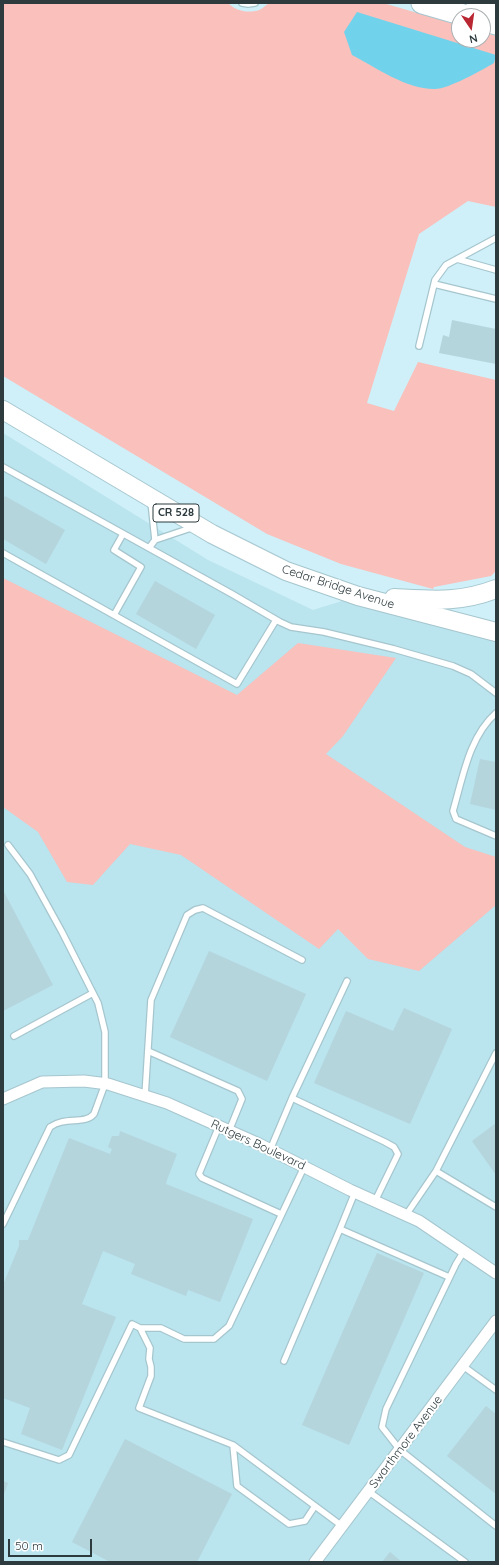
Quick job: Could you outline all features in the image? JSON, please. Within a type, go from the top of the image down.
[{"type":"highway","points":[[422,3],[451,11]]},
{"type":"highway","points":[[477,3],[496,8]]},
{"type":"main road","name":"Cedar Bridge Avenue","points":[[3,410],[199,526],[286,571],[358,596],[496,632]]},
{"type":"main road","points":[[358,596],[456,600],[484,594],[496,589]]},
{"type":"street","name":"Rutgers Boulevard","points":[[3,1099],[42,1082],[84,1081],[105,1084],[167,1103],[230,1131],[355,1192],[419,1221],[496,1273]]},
{"type":"street","name":"Swarthmore Avenue","points":[[315,1562],[496,1321]]},
{"type":"lane","points":[[242,3],[255,3]]},
{"type":"lane","points":[[419,346],[435,280],[446,265],[496,238]]},
{"type":"lane","points":[[457,259],[496,270]]},
{"type":"lane","points":[[434,284],[496,299]]},
{"type":"lane","points":[[3,467],[276,620],[292,627],[324,632],[394,649],[453,666],[471,674],[494,689],[496,692]]},
{"type":"lane","points":[[149,548],[154,540],[150,497]]},
{"type":"lane","points":[[154,540],[199,526]]},
{"type":"lane","points":[[114,615],[140,567],[114,550],[123,534]]},
{"type":"lane","points":[[3,553],[237,684],[276,620]]},
{"type":"lane","points":[[496,713],[486,722],[478,734],[471,751],[453,811],[456,819],[496,836]]},
{"type":"lane","points":[[3,1224],[50,1127],[60,1121],[91,1118],[94,1114],[105,1084],[105,1032],[98,1003],[62,932],[30,874],[8,845]]},
{"type":"lane","points":[[145,1096],[151,1000],[187,915],[195,910],[203,908],[302,960]]},
{"type":"lane","points":[[270,1150],[292,1098],[347,981]]},
{"type":"lane","points":[[14,1036],[93,993]]},
{"type":"lane","points":[[148,1050],[238,1091],[242,1099],[230,1131]]},
{"type":"lane","points":[[406,1215],[436,1171],[496,1053]]},
{"type":"lane","points":[[292,1098],[385,1142],[397,1150],[397,1158],[375,1201]]},
{"type":"lane","points":[[219,1126],[199,1174],[202,1178],[281,1214]]},
{"type":"lane","points":[[3,1442],[59,1460],[69,1455],[132,1324],[140,1328],[161,1328],[184,1339],[214,1339],[229,1326],[304,1167]]},
{"type":"lane","points":[[436,1171],[496,1207]]},
{"type":"lane","points":[[284,1361],[355,1192]]},
{"type":"lane","points":[[340,1229],[449,1277]]},
{"type":"lane","points":[[464,1251],[449,1277],[386,1410],[382,1427],[400,1450],[496,1526]]},
{"type":"lane","points":[[140,1328],[150,1348],[149,1359],[152,1368],[151,1376],[139,1408],[233,1446],[342,1526]]},
{"type":"lane","points":[[463,1366],[496,1390]]},
{"type":"lane","points":[[233,1446],[238,1486],[288,1524],[305,1521],[315,1506]]},
{"type":"lane","points":[[368,1491],[465,1562]]},
{"type":"shaded area","points":[[3,3],[228,3],[237,9],[251,12],[259,10],[269,3],[383,3],[451,23],[451,48],[491,48],[491,34],[496,36],[496,207],[468,201],[419,234],[367,403],[394,411],[418,362],[496,380],[496,571],[491,576],[434,587],[433,589],[341,564],[267,534],[3,376]]},
{"type":"shaded area","points":[[3,433],[208,560],[313,610],[358,596],[496,632],[496,1562],[3,1562]]},
{"type":"shaded area","points":[[3,578],[237,695],[298,643],[396,658],[343,736],[326,754],[465,847],[496,857],[496,905],[419,971],[368,959],[338,929],[319,949],[181,855],[130,844],[93,885],[67,882],[38,832],[3,807]]},
{"type":"water","points":[[357,12],[451,41],[451,48],[473,48],[496,55],[494,63],[464,79],[440,88],[423,88],[402,82],[352,55],[344,32]]},
{"type":"building","points":[[452,320],[496,329],[496,364],[439,353],[443,335],[449,337]]},
{"type":"building","points":[[5,496],[65,530],[46,564],[3,539],[3,500]]},
{"type":"building","points":[[155,581],[215,615],[196,649],[136,614]]},
{"type":"building","points":[[480,759],[496,762],[496,810],[470,804]]},
{"type":"building","points":[[3,890],[53,985],[3,1011]]},
{"type":"building","points":[[209,951],[306,994],[267,1081],[170,1037]]},
{"type":"building","points":[[404,1008],[452,1029],[410,1124],[314,1083],[346,1011],[393,1031]]},
{"type":"building","points":[[496,1123],[496,1175],[472,1141]]},
{"type":"building","points":[[120,1131],[177,1154],[166,1184],[253,1219],[220,1302],[188,1290],[186,1296],[131,1274],[135,1264],[103,1251],[82,1304],[116,1317],[62,1450],[21,1434],[30,1408],[3,1398],[3,1285],[19,1246],[19,1240],[28,1240],[69,1138],[110,1154],[112,1149],[108,1147],[112,1136],[119,1136]]},
{"type":"building","points":[[377,1253],[424,1273],[349,1445],[302,1425]]},
{"type":"building","points":[[486,1406],[496,1414],[496,1494],[447,1456]]},
{"type":"building","points":[[125,1439],[232,1494],[197,1562],[110,1562],[72,1542]]},
{"type":"building","points":[[3,1481],[8,1483],[3,1497]]},
{"type":"building","points":[[390,1552],[402,1562],[382,1562]]}]
